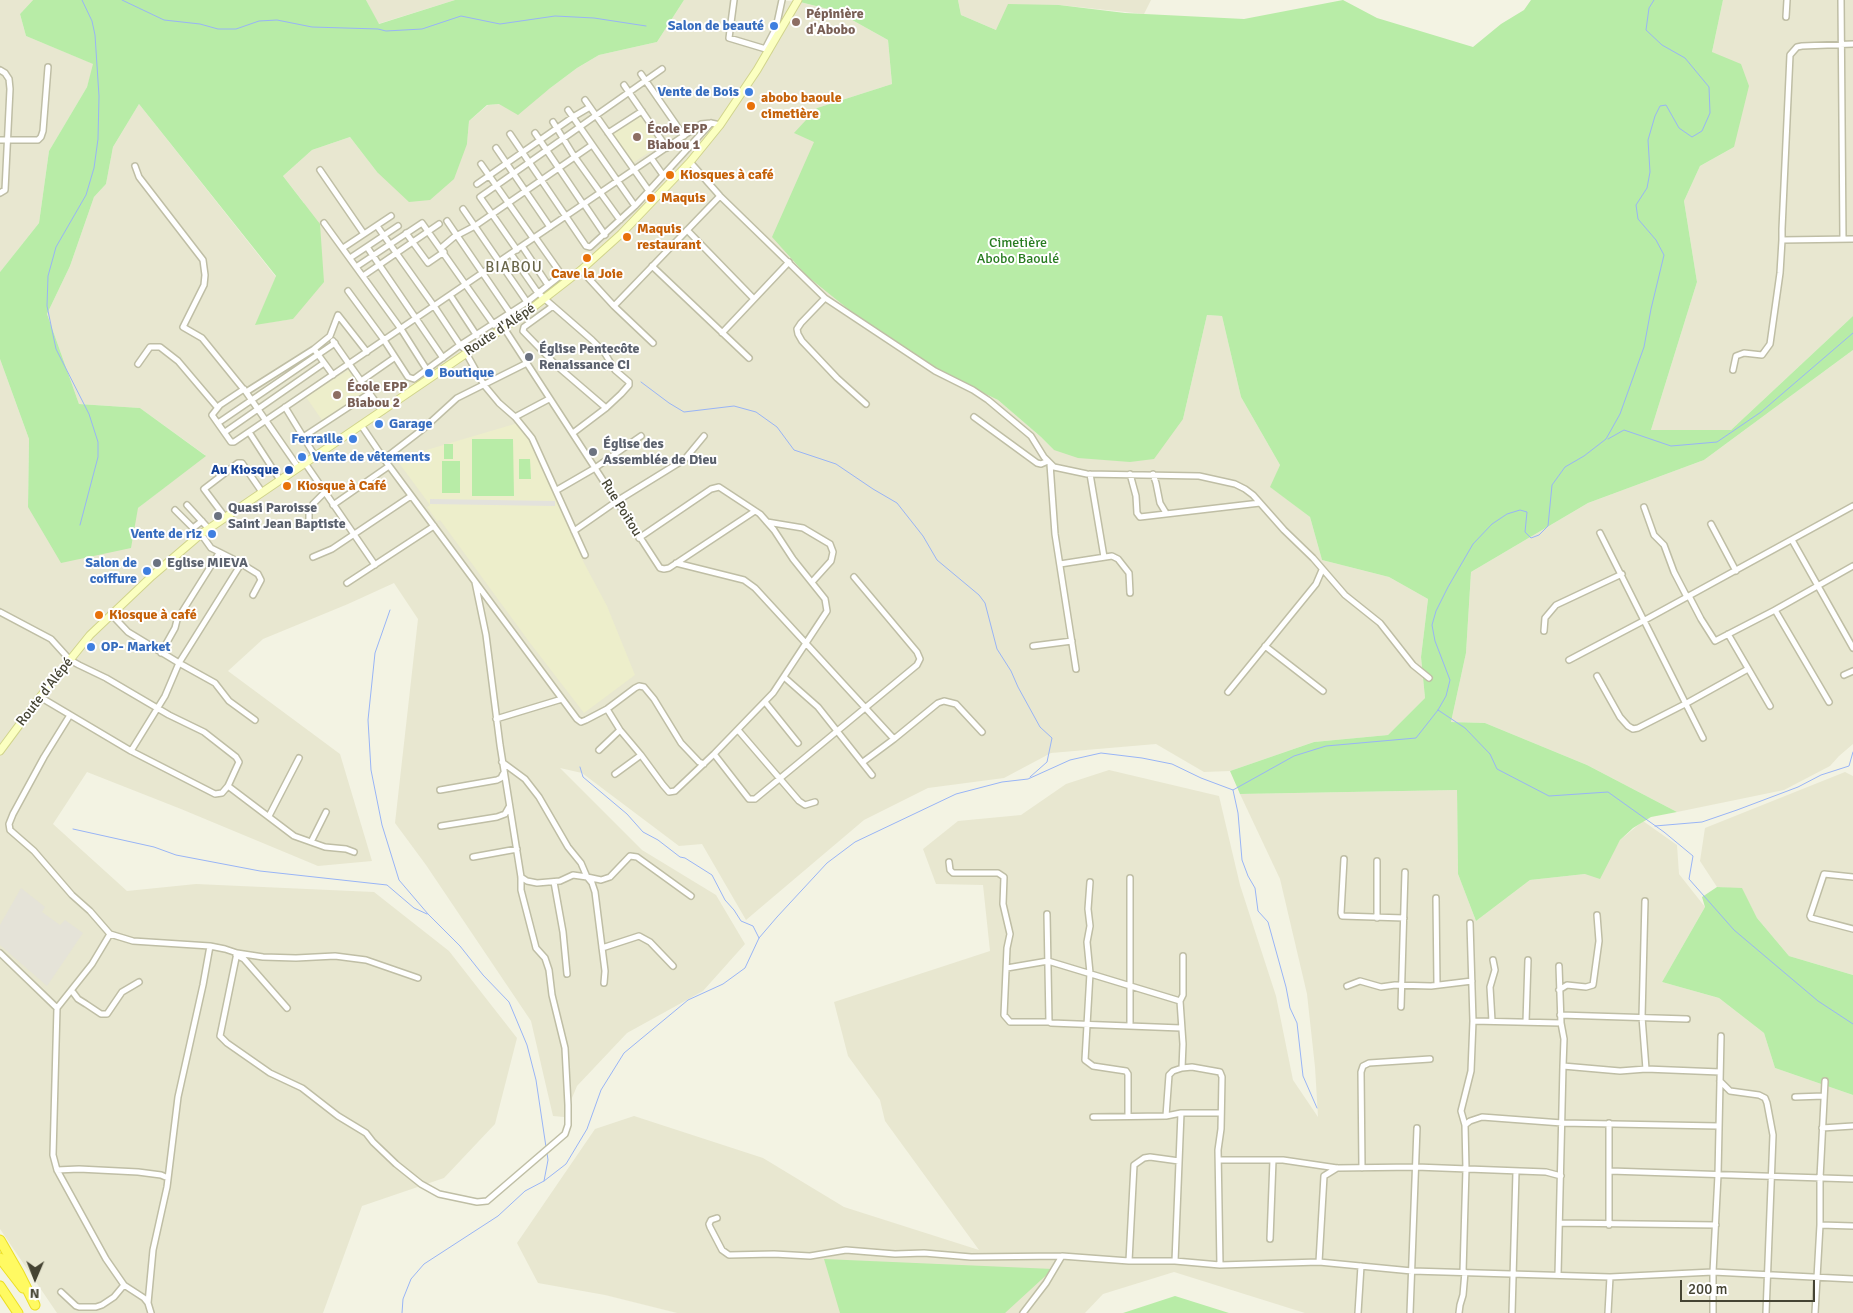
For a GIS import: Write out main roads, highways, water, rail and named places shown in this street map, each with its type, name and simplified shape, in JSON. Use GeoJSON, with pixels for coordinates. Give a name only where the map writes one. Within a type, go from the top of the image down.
{"type":"FeatureCollection","features":[{"type":"Feature","properties":{"kind":"highway"},"geometry":{"type":"LineString","coordinates":[[0,1240],[38,1309]]}},
{"type":"Feature","properties":{"kind":"highway"},"geometry":{"type":"LineString","coordinates":[[0,1258],[38,1309]]}},
{"type":"Feature","properties":{"kind":"highway"},"geometry":{"type":"LineString","coordinates":[[0,1286],[18,1313]]}},
{"type":"Feature","properties":{"kind":"main road","name":"Route d'Alépé"},"geometry":{"type":"LineString","coordinates":[[0,751],[40,697],[111,614],[201,534],[545,299],[621,234],[690,162],[720,124],[798,0]]}},
{"type":"Feature","properties":{"kind":"waterway"},"geometry":{"type":"LineString","coordinates":[[80,525],[98,457],[98,442],[89,414],[56,349],[47,306],[48,276],[56,247],[86,195],[94,168],[98,139],[99,96],[95,35],[92,21],[82,0]]}},
{"type":"Feature","properties":{"kind":"waterway"},"geometry":{"type":"LineString","coordinates":[[122,0],[164,20],[200,24],[218,29],[236,29],[259,21],[277,20],[312,27],[378,29],[386,31],[422,29],[461,16],[500,24],[555,16],[594,18],[646,26]]}},
{"type":"Feature","properties":{"kind":"waterway"},"geometry":{"type":"LineString","coordinates":[[402,1313],[403,1299],[411,1279],[424,1264],[498,1216],[525,1191],[544,1181],[566,1164],[587,1129],[601,1090],[624,1053],[688,1000],[723,984],[745,968],[759,938],[777,917],[827,863],[855,842],[956,794],[1002,782],[1028,779],[1070,760],[1101,753],[1172,764],[1201,778],[1233,790],[1294,756],[1326,746],[1416,738],[1438,710],[1446,696],[1450,680],[1435,641],[1432,625],[1436,611],[1448,587],[1473,544],[1492,524],[1507,514],[1520,510],[1527,512],[1525,532],[1531,538],[1539,535],[1548,526],[1552,485],[1565,467],[1584,456],[1606,439],[1620,414],[1644,347],[1664,255],[1656,240],[1638,219],[1636,205],[1647,188],[1650,172],[1648,140],[1660,106],[1666,105],[1679,128],[1692,137],[1702,131],[1710,113],[1709,87],[1685,58],[1662,45],[1646,30],[1649,8],[1654,0]]}},
{"type":"Feature","properties":{"kind":"waterway"},"geometry":{"type":"LineString","coordinates":[[1608,439],[1624,430],[1671,446],[1717,442],[1761,412],[1853,333]]}},
{"type":"Feature","properties":{"kind":"waterway"},"geometry":{"type":"LineString","coordinates":[[641,382],[684,412],[734,406],[756,412],[777,427],[794,450],[836,464],[897,503],[923,536],[937,560],[979,595],[985,603],[997,649],[1011,671],[1040,727],[1052,738],[1047,762],[1030,777]]}},
{"type":"Feature","properties":{"kind":"waterway"},"geometry":{"type":"LineString","coordinates":[[390,610],[375,653],[368,720],[371,770],[382,825],[399,880],[509,1002],[527,1045],[536,1080],[546,1147]]}},
{"type":"Feature","properties":{"kind":"waterway"},"geometry":{"type":"LineString","coordinates":[[1438,710],[1465,728],[1490,754],[1497,769],[1549,796],[1608,792],[1664,832],[1693,856],[1689,879],[1734,930],[1818,1001],[1853,1024]]}},
{"type":"Feature","properties":{"kind":"waterway"},"geometry":{"type":"LineString","coordinates":[[1655,826],[1702,822],[1737,810],[1798,787],[1821,775],[1849,766],[1853,752]]}},
{"type":"Feature","properties":{"kind":"waterway"},"geometry":{"type":"LineString","coordinates":[[580,767],[583,777],[627,814],[643,832],[658,840],[680,857],[685,858],[712,875],[725,900],[741,921],[753,926],[759,938]]}},
{"type":"Feature","properties":{"kind":"waterway"},"geometry":{"type":"LineString","coordinates":[[1233,790],[1238,813],[1242,860],[1255,888],[1258,911],[1268,922],[1290,1008],[1297,1023],[1303,1076],[1317,1108]]}},
{"type":"Feature","properties":{"kind":"waterway"},"geometry":{"type":"LineString","coordinates":[[73,829],[154,847],[176,855],[260,871],[387,885],[414,908],[427,914]]}},
{"type":"Feature","properties":{"kind":"waterway"},"geometry":{"type":"LineString","coordinates":[[544,1181],[548,1160],[547,1153]]}},
{"type":"Feature","properties":{"kind":"place","name":"Pépinière d'Abobo"},"geometry":{"type":"Point","coordinates":[796,22]}},
{"type":"Feature","properties":{"kind":"place","name":"Salon de beauté"},"geometry":{"type":"Point","coordinates":[774,26]}},
{"type":"Feature","properties":{"kind":"place","name":"Vente de Bois"},"geometry":{"type":"Point","coordinates":[749,92]}},
{"type":"Feature","properties":{"kind":"place","name":"abobo baoule cimetière"},"geometry":{"type":"Point","coordinates":[751,106]}},
{"type":"Feature","properties":{"kind":"place","name":"École EPP Biabou 1"},"geometry":{"type":"Point","coordinates":[637,137]}},
{"type":"Feature","properties":{"kind":"place","name":"Kiosques à café"},"geometry":{"type":"Point","coordinates":[670,175]}},
{"type":"Feature","properties":{"kind":"place","name":"Maquis"},"geometry":{"type":"Point","coordinates":[651,198]}},
{"type":"Feature","properties":{"kind":"place","name":"Maquis restaurant"},"geometry":{"type":"Point","coordinates":[627,237]}},
{"type":"Feature","properties":{"kind":"place","name":"Cave la Joie"},"geometry":{"type":"Point","coordinates":[587,258]}},
{"type":"Feature","properties":{"kind":"place","name":"Église Pentecôte Renaissance CI"},"geometry":{"type":"Point","coordinates":[529,357]}},
{"type":"Feature","properties":{"kind":"place","name":"Boutique"},"geometry":{"type":"Point","coordinates":[429,373]}},
{"type":"Feature","properties":{"kind":"place","name":"École EPP Biabou 2"},"geometry":{"type":"Point","coordinates":[337,395]}},
{"type":"Feature","properties":{"kind":"place","name":"Garage"},"geometry":{"type":"Point","coordinates":[379,424]}},
{"type":"Feature","properties":{"kind":"place","name":"Ferraille"},"geometry":{"type":"Point","coordinates":[353,439]}},
{"type":"Feature","properties":{"kind":"place","name":"Église des Assemblée de Dieu"},"geometry":{"type":"Point","coordinates":[593,452]}},
{"type":"Feature","properties":{"kind":"place","name":"Vente de vêtements"},"geometry":{"type":"Point","coordinates":[302,457]}},
{"type":"Feature","properties":{"kind":"place","name":"Au Kiosque"},"geometry":{"type":"Point","coordinates":[289,470]}},
{"type":"Feature","properties":{"kind":"place","name":"Kiosque à Café"},"geometry":{"type":"Point","coordinates":[287,486]}},
{"type":"Feature","properties":{"kind":"place","name":"Quasi Paroisse Saint Jean Baptiste"},"geometry":{"type":"Point","coordinates":[218,516]}},
{"type":"Feature","properties":{"kind":"place","name":"Vente de riz"},"geometry":{"type":"Point","coordinates":[212,534]}},
{"type":"Feature","properties":{"kind":"place","name":"Eglise MIEVA"},"geometry":{"type":"Point","coordinates":[157,563]}},
{"type":"Feature","properties":{"kind":"place","name":"Salon de coiffure"},"geometry":{"type":"Point","coordinates":[147,571]}},
{"type":"Feature","properties":{"kind":"place","name":"Kiosque à café"},"geometry":{"type":"Point","coordinates":[99,615]}},
{"type":"Feature","properties":{"kind":"place","name":"OP- Market"},"geometry":{"type":"Point","coordinates":[91,647]}},
{"type":"Feature","properties":{"kind":"district","name":"BIABOU"},"geometry":{"type":"Point","coordinates":[514,268]}},
{"type":"Feature","properties":{"kind":"park label","name":"Cimetière Abobo Baoulé"},"geometry":{"type":"Point","coordinates":[1018,252]}}]}
